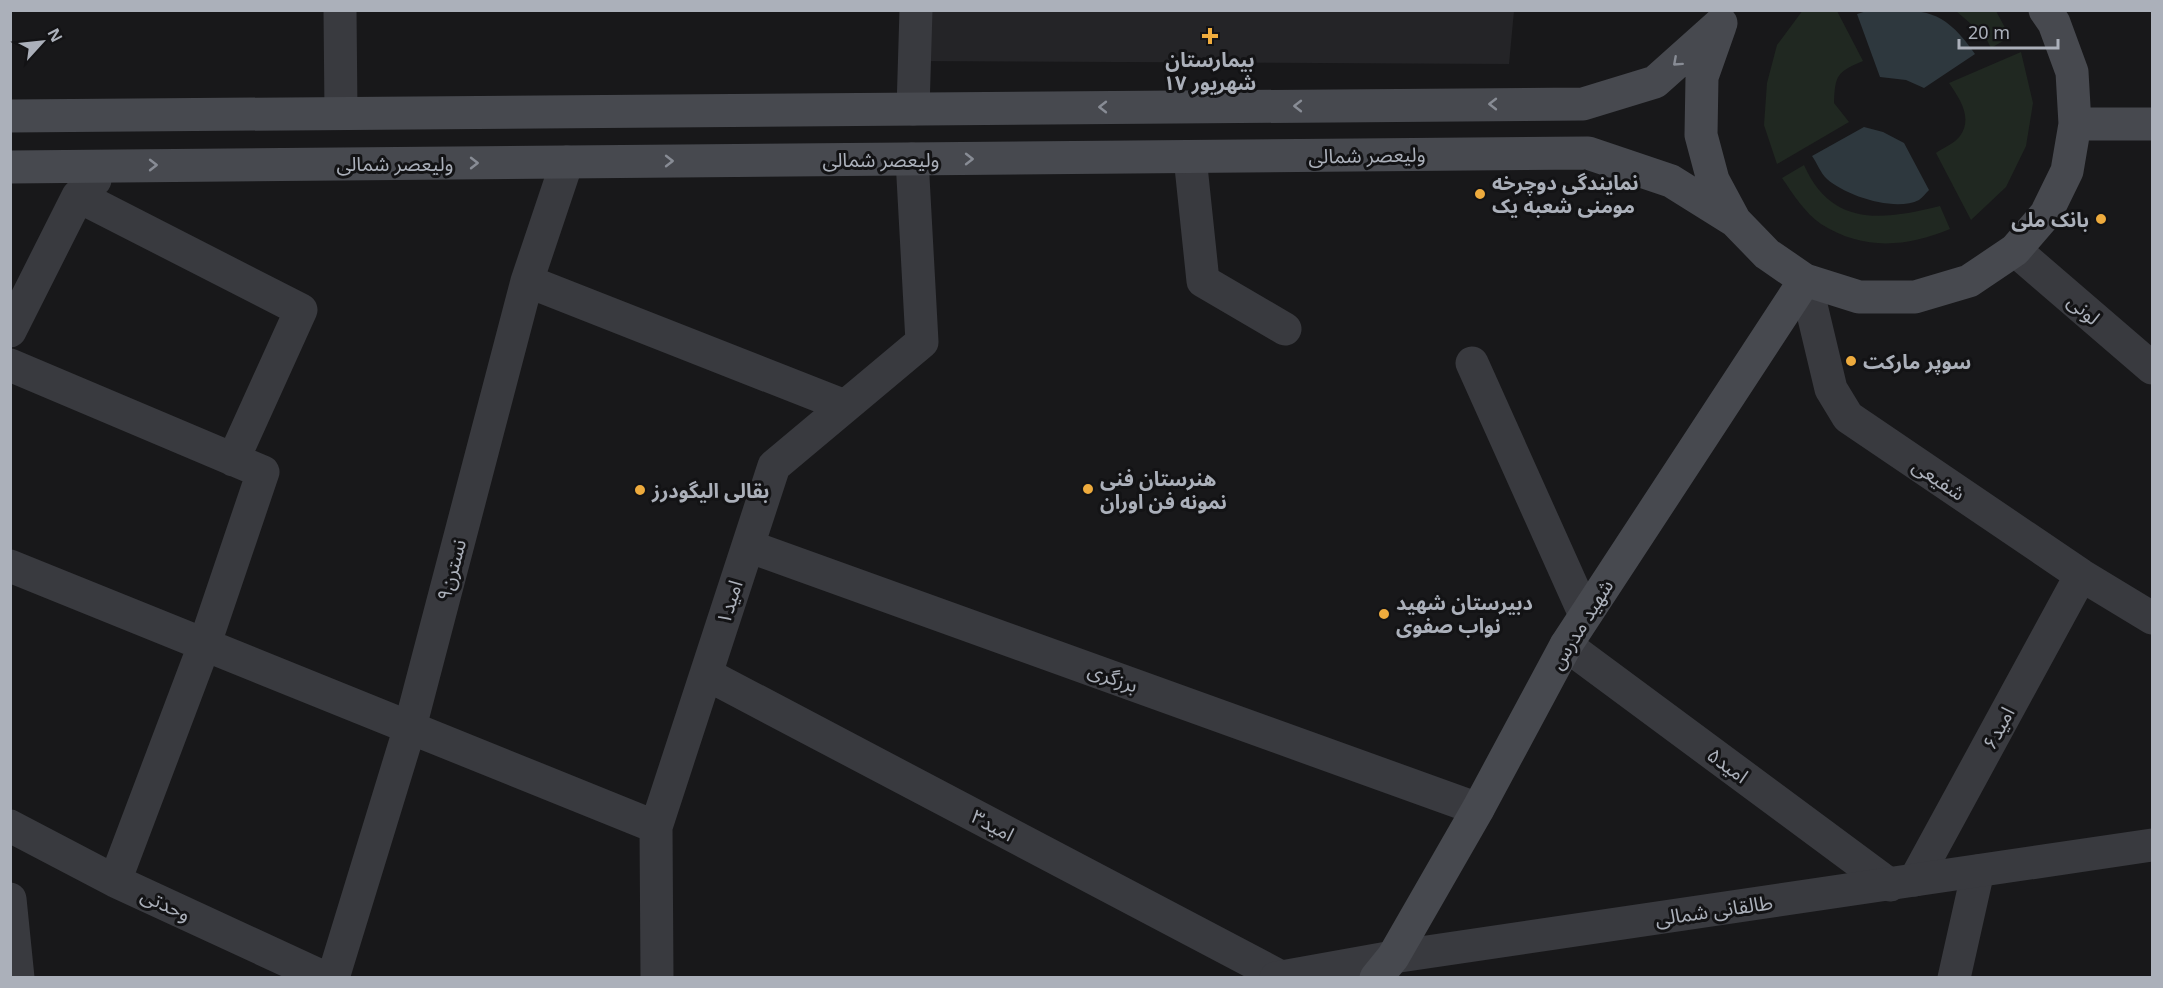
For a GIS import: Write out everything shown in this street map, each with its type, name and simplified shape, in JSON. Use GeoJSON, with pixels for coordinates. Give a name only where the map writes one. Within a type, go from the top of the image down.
{"type":"FeatureCollection","features":[{"type":"Feature","properties":{"kind":"main road"},"geometry":{"type":"LineString","coordinates":[[1726,17],[1702,77],[1701,135],[1713,180],[1735,220],[1767,254],[1805,280],[1859,297],[1915,297],[1969,281],[2015,250],[2046,214],[2067,171],[2075,124],[2072,72],[2054,23],[2045,10]]}},
{"type":"Feature","properties":{"kind":"main road"},"geometry":{"type":"LineString","coordinates":[[10,116],[1583,104],[1655,82],[1726,17]]}},
{"type":"Feature","properties":{"kind":"main road"},"geometry":{"type":"LineString","coordinates":[[2075,124],[2152,124]]}},
{"type":"Feature","properties":{"kind":"main road","name":"ولیعصر شمالی"},"geometry":{"type":"LineString","coordinates":[[10,167],[1588,153],[1671,181],[1735,220]]}},
{"type":"Feature","properties":{"kind":"main road","name":"شهید مدرس"},"geometry":{"type":"LineString","coordinates":[[1384,967],[1478,809],[1566,645],[1805,280]]}},
{"type":"Feature","properties":{"kind":"street"},"geometry":{"type":"LineString","coordinates":[[340,10],[341,114]]}},
{"type":"Feature","properties":{"kind":"street"},"geometry":{"type":"LineString","coordinates":[[913,109],[916,10]]}},
{"type":"Feature","properties":{"kind":"street"},"geometry":{"type":"LineString","coordinates":[[1190,157],[1203,281],[1285,329]]}},
{"type":"Feature","properties":{"kind":"street","name":"امید۱"},"geometry":{"type":"LineString","coordinates":[[657,978],[656,827],[774,466],[922,342],[912,159]]}},
{"type":"Feature","properties":{"kind":"street","name":"نسترن۹"},"geometry":{"type":"LineString","coordinates":[[333,978],[410,727],[527,281],[567,162]]}},
{"type":"Feature","properties":{"kind":"street"},"geometry":{"type":"LineString","coordinates":[[10,331],[78,196],[109,166]]}},
{"type":"Feature","properties":{"kind":"street"},"geometry":{"type":"LineString","coordinates":[[78,196],[301,310],[233,460]]}},
{"type":"Feature","properties":{"kind":"street","name":"لونی"},"geometry":{"type":"LineString","coordinates":[[2015,250],[2152,368]]}},
{"type":"Feature","properties":{"kind":"street","name":"شفیعی"},"geometry":{"type":"LineString","coordinates":[[1805,280],[1831,389],[1848,417],[2081,575],[2152,618]]}},
{"type":"Feature","properties":{"kind":"street"},"geometry":{"type":"LineString","coordinates":[[527,281],[845,406]]}},
{"type":"Feature","properties":{"kind":"street"},"geometry":{"type":"LineString","coordinates":[[1472,363],[1585,615]]}},
{"type":"Feature","properties":{"kind":"street"},"geometry":{"type":"LineString","coordinates":[[10,366],[263,472],[205,643],[115,881]]}},
{"type":"Feature","properties":{"kind":"street","name":"برزگری"},"geometry":{"type":"LineString","coordinates":[[748,546],[1478,809]]}},
{"type":"Feature","properties":{"kind":"street"},"geometry":{"type":"LineString","coordinates":[[10,566],[656,827]]}},
{"type":"Feature","properties":{"kind":"street","name":"امید۶"},"geometry":{"type":"LineString","coordinates":[[1903,883],[2081,575]]}},
{"type":"Feature","properties":{"kind":"street","name":"امید۵"},"geometry":{"type":"LineString","coordinates":[[1566,645],[1903,883]]}},
{"type":"Feature","properties":{"kind":"street","name":"امید۳"},"geometry":{"type":"LineString","coordinates":[[706,674],[1281,977]]}},
{"type":"Feature","properties":{"kind":"street","name":"وحدتی"},"geometry":{"type":"LineString","coordinates":[[10,826],[115,881],[325,978]]}},
{"type":"Feature","properties":{"kind":"street","name":"طالقانی شمالی"},"geometry":{"type":"LineString","coordinates":[[1276,978],[1384,967],[2152,845]]}},
{"type":"Feature","properties":{"kind":"street"},"geometry":{"type":"LineString","coordinates":[[1954,978],[1978,871]]}},
{"type":"Feature","properties":{"kind":"street"},"geometry":{"type":"LineString","coordinates":[[10,899],[18,978]]}},
{"type":"Feature","properties":{"kind":"shaded area"},"geometry":{"type":"Polygon","coordinates":[[[1803,10],[1837,11],[1863,61],[1843,72],[1835,86],[1834,103],[1849,122],[1777,164],[1764,125],[1767,83],[1777,45],[1803,10]]]}},
{"type":"Feature","properties":{"kind":"shaded area"},"geometry":{"type":"Polygon","coordinates":[[[1870,10],[1904,10],[1930,14],[1952,27],[1975,54],[1924,88],[1906,80],[1880,77],[1857,14],[1870,10]]]}},
{"type":"Feature","properties":{"kind":"shaded area","name":"بیمارستان ۱۷ شهریور"},"geometry":{"type":"Polygon","coordinates":[[[910,11],[1514,11],[1509,64],[905,61],[910,11]]]}},
{"type":"Feature","properties":{"kind":"shaded area"},"geometry":{"type":"Polygon","coordinates":[[[1956,11],[1996,11],[2010,37],[1991,48],[1985,36],[1956,11]]]}},
{"type":"Feature","properties":{"kind":"shaded area"},"geometry":{"type":"Polygon","coordinates":[[[2021,52],[2033,103],[2026,146],[2006,187],[1971,220],[1936,153],[1958,139],[1964,129],[1964,109],[1949,83],[2021,52]]]}},
{"type":"Feature","properties":{"kind":"shaded area"},"geometry":{"type":"Polygon","coordinates":[[[1864,127],[1883,132],[1904,143],[1929,190],[1920,199],[1897,204],[1871,200],[1846,191],[1825,177],[1812,156],[1864,127]]]}},
{"type":"Feature","properties":{"kind":"shaded area"},"geometry":{"type":"Polygon","coordinates":[[[1804,165],[1816,185],[1829,200],[1844,209],[1879,216],[1940,206],[1950,229],[1917,240],[1885,243],[1853,239],[1837,233],[1821,224],[1810,214],[1782,178],[1804,165]]]}},
{"type":"Feature","properties":{"kind":"place","name":"بیمارستان ۱۷ شهریور"},"geometry":{"type":"Point","coordinates":[1210,36]}},
{"type":"Feature","properties":{"kind":"place","name":"نمایندگی دوچرخه مومنی شعبه یک"},"geometry":{"type":"Point","coordinates":[1480,194]}},
{"type":"Feature","properties":{"kind":"place","name":"بانک ملی"},"geometry":{"type":"Point","coordinates":[2101,219]}},
{"type":"Feature","properties":{"kind":"place","name":"سوپر مارکت"},"geometry":{"type":"Point","coordinates":[1851,361]}},
{"type":"Feature","properties":{"kind":"place","name":"هنرستان فنی نمونه فن اوران"},"geometry":{"type":"Point","coordinates":[1088,489]}},
{"type":"Feature","properties":{"kind":"place","name":"بقالی الیگودرز"},"geometry":{"type":"Point","coordinates":[640,490]}},
{"type":"Feature","properties":{"kind":"place","name":"دبیرستان شهید نواب صفوی"},"geometry":{"type":"Point","coordinates":[1384,614]}}]}
